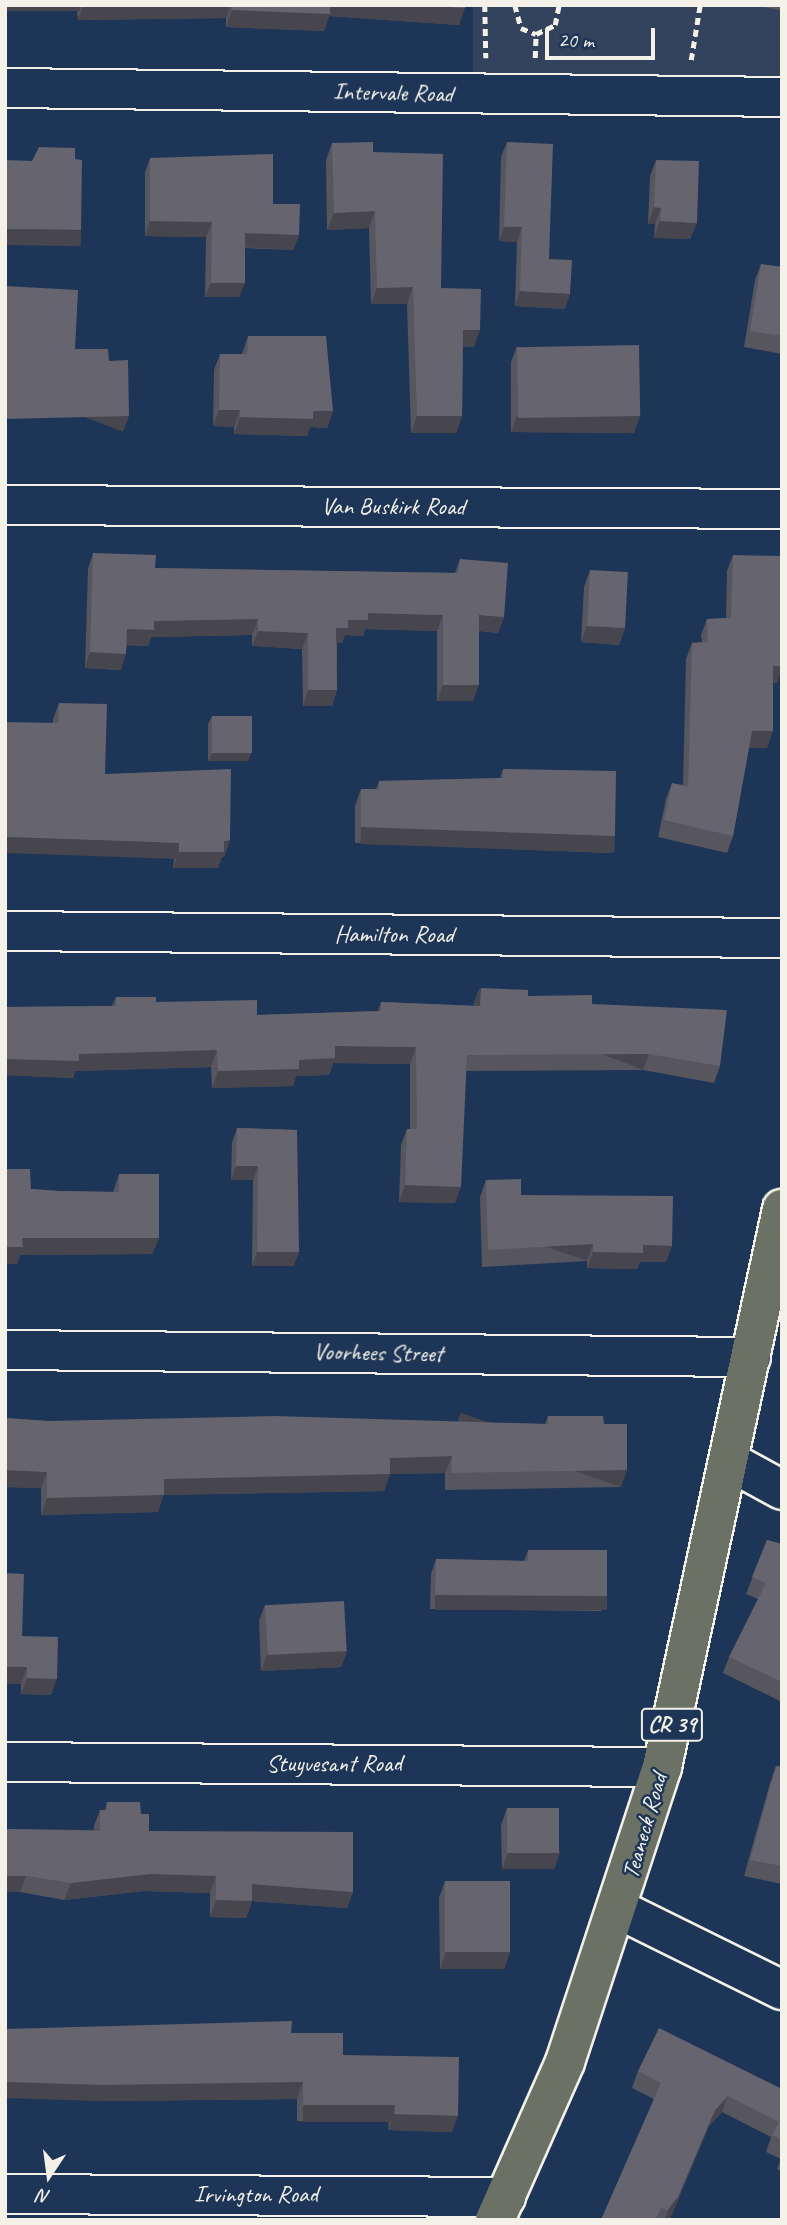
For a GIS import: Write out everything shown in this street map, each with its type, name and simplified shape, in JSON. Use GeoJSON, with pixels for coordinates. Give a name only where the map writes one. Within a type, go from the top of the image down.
{"type":"FeatureCollection","features":[{"type":"Feature","properties":{"kind":"main road","name":"Teaneck Road"},"geometry":{"type":"LineString","coordinates":[[500,2208],[565,2062],[620,1910],[662,1766],[782,1209]]}},
{"type":"Feature","properties":{"kind":"street","name":"Intervale Road"},"geometry":{"type":"LineString","coordinates":[[5,88],[782,97]]}},
{"type":"Feature","properties":{"kind":"street","name":"Van Buskirk Road"},"geometry":{"type":"LineString","coordinates":[[5,505],[782,509]]}},
{"type":"Feature","properties":{"kind":"street","name":"Hamilton Road"},"geometry":{"type":"LineString","coordinates":[[5,931],[782,938]]}},
{"type":"Feature","properties":{"kind":"street","name":"Voorhees Street"},"geometry":{"type":"LineString","coordinates":[[5,1350],[751,1357]]}},
{"type":"Feature","properties":{"kind":"street"},"geometry":{"type":"LineString","coordinates":[[729,1461],[782,1490]]}},
{"type":"Feature","properties":{"kind":"street","name":"Stuyvesant Road"},"geometry":{"type":"LineString","coordinates":[[5,1762],[662,1766]]}},
{"type":"Feature","properties":{"kind":"street"},"geometry":{"type":"LineString","coordinates":[[620,1910],[782,1990]]}},
{"type":"Feature","properties":{"kind":"street","name":"Irvington Road"},"geometry":{"type":"LineString","coordinates":[[5,2194],[500,2208]]}},
{"type":"Feature","properties":{"kind":"path"},"geometry":{"type":"LineString","coordinates":[[485,5],[487,94]]}},
{"type":"Feature","properties":{"kind":"path"},"geometry":{"type":"LineString","coordinates":[[514,5],[521,29],[536,34],[555,25],[559,5]]}},
{"type":"Feature","properties":{"kind":"path"},"geometry":{"type":"LineString","coordinates":[[685,96],[700,5]]}},
{"type":"Feature","properties":{"kind":"shaded area"},"geometry":{"type":"Polygon","coordinates":[[[473,5],[782,5],[782,93],[473,93],[473,5]]]}},
{"type":"Feature","properties":{"kind":"building"},"geometry":{"type":"Polygon","coordinates":[[[232,5],[330,5],[330,14],[232,10],[232,5]]]}},
{"type":"Feature","properties":{"kind":"building"},"geometry":{"type":"Polygon","coordinates":[[[421,5],[465,5],[465,8],[421,5]]]}},
{"type":"Feature","properties":{"kind":"building"},"geometry":{"type":"Polygon","coordinates":[[[373,142],[373,152],[443,154],[441,288],[481,289],[480,330],[463,330],[462,416],[417,416],[413,287],[377,288],[375,211],[334,213],[332,143],[373,142]]]}},
{"type":"Feature","properties":{"kind":"building"},"geometry":{"type":"Polygon","coordinates":[[[507,142],[553,144],[549,259],[572,260],[570,294],[520,291],[522,227],[504,227],[507,142]]]}},
{"type":"Feature","properties":{"kind":"building"},"geometry":{"type":"Polygon","coordinates":[[[39,147],[75,148],[75,159],[82,160],[81,230],[5,229],[5,160],[32,161],[39,147]]]}},
{"type":"Feature","properties":{"kind":"building"},"geometry":{"type":"Polygon","coordinates":[[[273,154],[273,204],[300,204],[299,235],[245,233],[245,283],[211,283],[212,222],[150,221],[150,158],[273,154]]]}},
{"type":"Feature","properties":{"kind":"building"},"geometry":{"type":"Polygon","coordinates":[[[656,160],[699,161],[697,223],[660,221],[661,208],[654,207],[656,160]]]}},
{"type":"Feature","properties":{"kind":"building"},"geometry":{"type":"Polygon","coordinates":[[[761,264],[782,267],[782,336],[750,331],[761,264]]]}},
{"type":"Feature","properties":{"kind":"building"},"geometry":{"type":"Polygon","coordinates":[[[5,286],[78,290],[75,349],[108,349],[109,361],[128,360],[129,416],[5,419],[5,286]]]}},
{"type":"Feature","properties":{"kind":"building"},"geometry":{"type":"Polygon","coordinates":[[[248,336],[326,336],[333,411],[313,411],[313,419],[240,417],[240,410],[219,410],[220,354],[247,354],[248,336]]]}},
{"type":"Feature","properties":{"kind":"building"},"geometry":{"type":"Polygon","coordinates":[[[639,345],[640,416],[518,418],[517,347],[639,345]]]}},
{"type":"Feature","properties":{"kind":"building"},"geometry":{"type":"Polygon","coordinates":[[[93,553],[156,555],[155,568],[458,573],[460,559],[508,563],[504,617],[479,615],[479,685],[443,685],[443,615],[368,613],[368,620],[348,620],[348,628],[336,628],[337,690],[308,690],[308,633],[258,631],[258,619],[154,621],[154,630],[127,629],[126,654],[90,652],[93,553]]]}},
{"type":"Feature","properties":{"kind":"building"},"geometry":{"type":"Polygon","coordinates":[[[733,555],[782,556],[782,666],[773,666],[773,731],[752,731],[733,836],[664,820],[672,783],[688,787],[692,643],[708,642],[707,619],[731,618],[733,555]]]}},
{"type":"Feature","properties":{"kind":"building"},"geometry":{"type":"Polygon","coordinates":[[[590,570],[628,572],[625,628],[587,626],[590,570]]]}},
{"type":"Feature","properties":{"kind":"building"},"geometry":{"type":"Polygon","coordinates":[[[59,703],[107,704],[105,774],[231,769],[230,840],[224,841],[224,852],[179,852],[179,843],[5,837],[5,722],[58,723],[59,703]]]}},
{"type":"Feature","properties":{"kind":"building"},"geometry":{"type":"Polygon","coordinates":[[[212,716],[252,716],[252,753],[212,753],[212,716]]]}},
{"type":"Feature","properties":{"kind":"building"},"geometry":{"type":"Polygon","coordinates":[[[503,769],[616,771],[615,836],[361,827],[361,789],[379,789],[379,781],[503,778],[503,769]]]}},
{"type":"Feature","properties":{"kind":"building"},"geometry":{"type":"Polygon","coordinates":[[[481,988],[528,990],[528,996],[592,995],[592,1004],[727,1010],[720,1066],[649,1054],[467,1055],[461,1187],[405,1185],[407,1129],[417,1129],[416,1047],[335,1046],[335,1058],[299,1060],[299,1069],[218,1071],[217,1050],[79,1054],[79,1061],[5,1059],[5,1007],[116,1006],[116,997],[156,997],[156,1002],[257,1000],[257,1015],[381,1011],[381,1002],[480,1006],[481,988]]]}},
{"type":"Feature","properties":{"kind":"building"},"geometry":{"type":"Polygon","coordinates":[[[237,1128],[297,1130],[299,1252],[257,1252],[258,1166],[236,1166],[237,1128]]]}},
{"type":"Feature","properties":{"kind":"building"},"geometry":{"type":"Polygon","coordinates":[[[5,1169],[30,1169],[31,1189],[59,1191],[119,1192],[119,1174],[159,1174],[159,1238],[22,1238],[23,1247],[5,1247],[5,1169]]]}},
{"type":"Feature","properties":{"kind":"building"},"geometry":{"type":"Polygon","coordinates":[[[521,1179],[521,1195],[673,1196],[672,1246],[643,1245],[643,1253],[593,1252],[593,1244],[488,1250],[486,1180],[521,1179]]]}},
{"type":"Feature","properties":{"kind":"building"},"geometry":{"type":"Polygon","coordinates":[[[274,1416],[548,1424],[548,1416],[603,1416],[604,1424],[627,1424],[627,1470],[451,1473],[452,1456],[390,1458],[390,1474],[164,1479],[164,1495],[47,1498],[47,1472],[5,1470],[5,1418],[48,1421],[274,1416]]]}},
{"type":"Feature","properties":{"kind":"building"},"geometry":{"type":"Polygon","coordinates":[[[767,1540],[782,1544],[782,1682],[729,1657],[766,1583],[752,1577],[767,1540]]]}},
{"type":"Feature","properties":{"kind":"building"},"geometry":{"type":"Polygon","coordinates":[[[528,1550],[607,1550],[607,1596],[435,1595],[436,1559],[528,1561],[528,1550]]]}},
{"type":"Feature","properties":{"kind":"building"},"geometry":{"type":"Polygon","coordinates":[[[5,1573],[24,1574],[22,1636],[58,1637],[57,1679],[27,1678],[27,1667],[5,1667],[5,1573]]]}},
{"type":"Feature","properties":{"kind":"building"},"geometry":{"type":"Polygon","coordinates":[[[344,1601],[347,1651],[268,1655],[265,1605],[344,1601]]]}},
{"type":"Feature","properties":{"kind":"building"},"geometry":{"type":"Polygon","coordinates":[[[776,1766],[782,1767],[782,1866],[750,1860],[776,1766]]]}},
{"type":"Feature","properties":{"kind":"building"},"geometry":{"type":"Polygon","coordinates":[[[107,1802],[140,1802],[141,1814],[149,1814],[149,1831],[353,1832],[353,1892],[252,1884],[252,1901],[216,1900],[216,1876],[150,1874],[71,1883],[26,1876],[5,1876],[5,1829],[100,1831],[100,1810],[107,1810],[107,1802]]]}},
{"type":"Feature","properties":{"kind":"building"},"geometry":{"type":"Polygon","coordinates":[[[507,1808],[559,1808],[559,1853],[507,1853],[507,1808]]]}},
{"type":"Feature","properties":{"kind":"building"},"geometry":{"type":"Polygon","coordinates":[[[445,1881],[510,1881],[510,1952],[445,1952],[445,1881]]]}},
{"type":"Feature","properties":{"kind":"building"},"geometry":{"type":"Polygon","coordinates":[[[292,2021],[291,2033],[343,2033],[343,2055],[459,2057],[458,2116],[394,2114],[395,2105],[303,2105],[303,2082],[103,2085],[5,2082],[5,2029],[292,2021]]]}},
{"type":"Feature","properties":{"kind":"building"},"geometry":{"type":"Polygon","coordinates":[[[659,2028],[782,2089],[782,2140],[772,2135],[779,2122],[728,2096],[715,2110],[678,2197],[667,2210],[661,2208],[655,2220],[601,2220],[661,2083],[638,2071],[659,2028]]]}}]}
